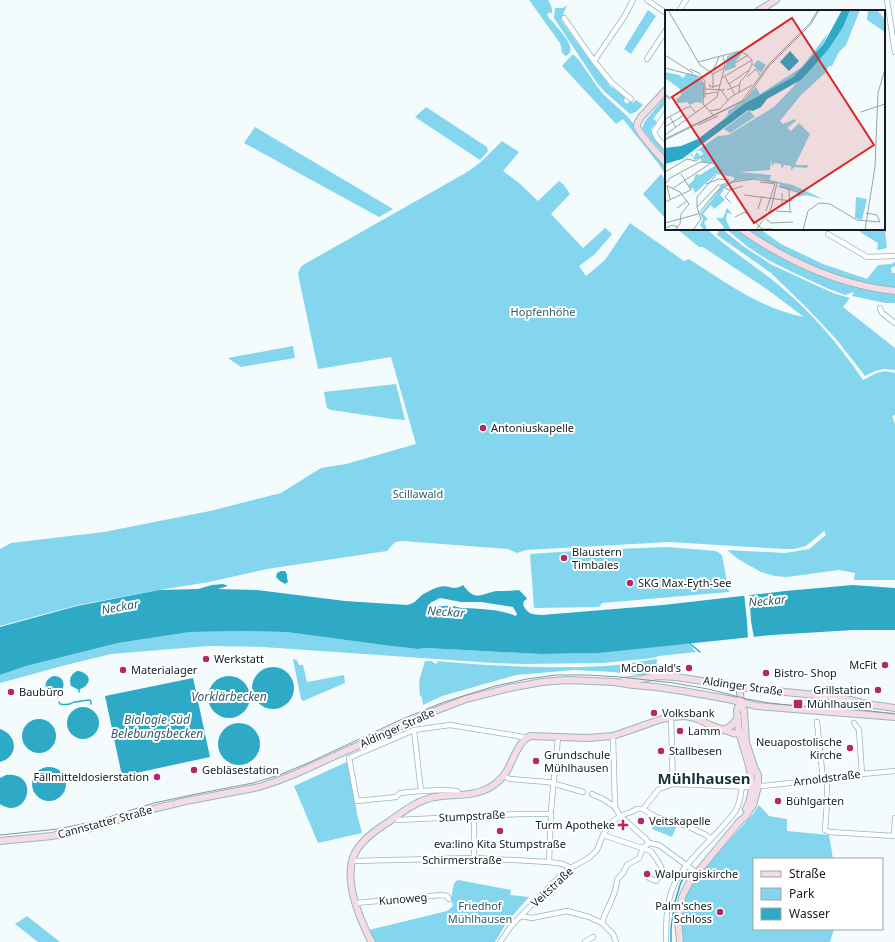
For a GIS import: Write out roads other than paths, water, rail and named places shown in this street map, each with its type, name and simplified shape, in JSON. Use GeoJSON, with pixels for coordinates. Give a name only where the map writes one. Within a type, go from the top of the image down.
{"type":"FeatureCollection","features":[{"type":"Feature","properties":{"kind":"main road"},"geometry":{"type":"LineString","coordinates":[[760,10],[776,0]]}},
{"type":"Feature","properties":{"kind":"main road"},"geometry":{"type":"LineString","coordinates":[[665,91],[641,117],[637,126],[638,130],[665,162]]}},
{"type":"Feature","properties":{"kind":"main road"},"geometry":{"type":"LineString","coordinates":[[742,230],[784,256],[810,268],[830,276],[862,285],[895,291]]}},
{"type":"Feature","properties":{"kind":"main road","name":"Aldinger Straße"},"geometry":{"type":"LineString","coordinates":[[186,801],[244,790],[277,781],[432,712],[475,696],[542,682],[574,680],[614,682],[635,681],[657,676],[666,676],[777,691],[830,696],[895,708]]}},
{"type":"Feature","properties":{"kind":"main road","name":"Aldinger Straße"},"geometry":{"type":"LineString","coordinates":[[614,682],[633,686],[656,687],[683,691],[755,706],[895,717]]}},
{"type":"Feature","properties":{"kind":"main road"},"geometry":{"type":"LineString","coordinates":[[680,942],[678,921],[682,897],[686,889],[697,873],[745,817],[756,798],[755,786],[758,776],[742,735],[738,717],[740,702],[739,686]]}},
{"type":"Feature","properties":{"kind":"main road","name":"Aldinger Straße"},"geometry":{"type":"LineString","coordinates":[[525,738],[530,736],[587,738],[613,736],[662,719],[686,716],[698,719],[723,730],[742,735],[744,711],[740,702]]}},
{"type":"Feature","properties":{"kind":"main road","name":"Aldinger Straße"},"geometry":{"type":"LineString","coordinates":[[744,711],[755,706]]}},
{"type":"Feature","properties":{"kind":"main road"},"geometry":{"type":"LineString","coordinates":[[723,730],[733,725],[738,717]]}},
{"type":"Feature","properties":{"kind":"main road"},"geometry":{"type":"LineString","coordinates":[[372,942],[358,912],[352,889],[352,861],[356,852],[368,837],[408,808],[422,801],[435,797],[474,794],[490,788],[503,776],[525,738]]}},
{"type":"Feature","properties":{"kind":"main road","name":"Cannstatter Straße"},"geometry":{"type":"LineString","coordinates":[[0,841],[52,836],[95,827],[157,808],[186,801]]}},
{"type":"Feature","properties":{"kind":"street"},"geometry":{"type":"LineString","coordinates":[[594,61],[624,17],[633,0]]}},
{"type":"Feature","properties":{"kind":"street"},"geometry":{"type":"LineString","coordinates":[[647,0],[665,12]]}},
{"type":"Feature","properties":{"kind":"street"},"geometry":{"type":"LineString","coordinates":[[680,10],[686,0]]}},
{"type":"Feature","properties":{"kind":"street"},"geometry":{"type":"LineString","coordinates":[[887,0],[895,52]]}},
{"type":"Feature","properties":{"kind":"street"},"geometry":{"type":"LineString","coordinates":[[564,18],[594,61],[611,82],[630,99]]}},
{"type":"Feature","properties":{"kind":"street"},"geometry":{"type":"LineString","coordinates":[[647,59],[665,32]]}},
{"type":"Feature","properties":{"kind":"street"},"geometry":{"type":"LineString","coordinates":[[665,115],[654,132],[665,147]]}},
{"type":"Feature","properties":{"kind":"street"},"geometry":{"type":"LineString","coordinates":[[828,234],[835,236],[867,257],[895,256]]}},
{"type":"Feature","properties":{"kind":"street"},"geometry":{"type":"LineString","coordinates":[[880,308],[882,314],[895,323]]}},
{"type":"Feature","properties":{"kind":"street"},"geometry":{"type":"LineString","coordinates":[[671,717],[673,784]]}},
{"type":"Feature","properties":{"kind":"street"},"geometry":{"type":"LineString","coordinates":[[817,722],[827,803],[825,830],[829,832],[894,836],[895,818]]}},
{"type":"Feature","properties":{"kind":"street"},"geometry":{"type":"LineString","coordinates":[[854,723],[859,730],[862,774]]}},
{"type":"Feature","properties":{"kind":"street","name":"Aldinger Straße"},"geometry":{"type":"LineString","coordinates":[[414,730],[420,791],[400,793],[396,797],[357,801],[349,758],[414,730],[450,725],[525,738]]}},
{"type":"Feature","properties":{"kind":"street"},"geometry":{"type":"LineString","coordinates":[[613,736],[615,807]]}},
{"type":"Feature","properties":{"kind":"street"},"geometry":{"type":"LineString","coordinates":[[549,862],[551,812],[558,738]]}},
{"type":"Feature","properties":{"kind":"street","name":"Arnoldstraße"},"geometry":{"type":"LineString","coordinates":[[755,786],[825,780],[862,774],[895,771]]}},
{"type":"Feature","properties":{"kind":"street"},"geometry":{"type":"LineString","coordinates":[[503,776],[510,779],[548,782],[583,792]]}},
{"type":"Feature","properties":{"kind":"street"},"geometry":{"type":"LineString","coordinates":[[712,839],[687,826],[656,817],[643,809],[659,789],[673,784],[755,786]]}},
{"type":"Feature","properties":{"kind":"street"},"geometry":{"type":"LineString","coordinates":[[666,942],[667,911],[674,884],[687,865],[712,839],[736,810],[739,803],[742,786]]}},
{"type":"Feature","properties":{"kind":"street"},"geometry":{"type":"LineString","coordinates":[[420,791],[457,791],[460,795]]}},
{"type":"Feature","properties":{"kind":"street"},"geometry":{"type":"LineString","coordinates":[[592,794],[615,807],[620,816],[649,843],[659,845],[697,873]]}},
{"type":"Feature","properties":{"kind":"street","name":"Veitstraße"},"geometry":{"type":"LineString","coordinates":[[500,942],[511,926],[560,876],[590,857],[597,850],[610,823],[620,816],[637,809],[643,809]]}},
{"type":"Feature","properties":{"kind":"street","name":"Stumpstraße"},"geometry":{"type":"LineString","coordinates":[[394,818],[398,820],[551,812]]}},
{"type":"Feature","properties":{"kind":"street"},"geometry":{"type":"LineString","coordinates":[[474,816],[474,858]]}},
{"type":"Feature","properties":{"kind":"street"},"geometry":{"type":"LineString","coordinates":[[603,835],[650,851],[662,871],[658,880],[656,881],[649,878]]}},
{"type":"Feature","properties":{"kind":"street"},"geometry":{"type":"LineString","coordinates":[[602,923],[615,894],[617,880],[630,862],[639,858],[643,848],[649,843]]}},
{"type":"Feature","properties":{"kind":"street","name":"Schirmerstraße"},"geometry":{"type":"LineString","coordinates":[[352,861],[474,858],[549,862],[563,864],[571,868]]}},
{"type":"Feature","properties":{"kind":"street","name":"Kunoweg"},"geometry":{"type":"LineString","coordinates":[[356,903],[441,896],[447,896],[449,899]]}},
{"type":"Feature","properties":{"kind":"street"},"geometry":{"type":"LineString","coordinates":[[521,916],[532,918],[567,911],[589,917],[602,923],[613,934],[616,942]]}},
{"type":"Feature","properties":{"kind":"street"},"geometry":{"type":"LineString","coordinates":[[585,942],[593,937]]}},
{"type":"Feature","properties":{"kind":"water"},"geometry":{"type":"Polygon","coordinates":[[[285,571],[287,574],[288,582],[285,584],[276,577],[277,573],[285,571]]]}},
{"type":"Feature","properties":{"kind":"water","name":"Neckar"},"geometry":{"type":"Polygon","coordinates":[[[223,584],[228,586],[218,589],[257,590],[345,601],[407,605],[414,602],[428,591],[443,586],[456,588],[463,585],[472,594],[479,596],[497,591],[519,590],[527,599],[524,601],[523,605],[527,611],[533,614],[542,615],[663,605],[853,585],[895,588],[895,630],[853,630],[772,635],[599,653],[541,654],[425,648],[418,649],[286,632],[190,632],[118,643],[26,666],[0,675],[0,627],[77,606],[159,590],[198,589],[223,584]],[[440,598],[430,603],[430,606],[432,608],[454,606],[503,612],[516,616],[517,614],[513,607],[481,602],[461,602],[440,598]]]}},
{"type":"Feature","properties":{"kind":"water"},"geometry":{"type":"Polygon","coordinates":[[[273,667],[288,673],[294,688],[288,703],[273,709],[258,703],[252,688],[258,673],[273,667]]]}},
{"type":"Feature","properties":{"kind":"water"},"geometry":{"type":"Polygon","coordinates":[[[77,671],[84,673],[89,679],[85,687],[79,690],[71,686],[70,681],[71,676],[77,671]]]}},
{"type":"Feature","properties":{"kind":"water"},"geometry":{"type":"Polygon","coordinates":[[[53,676],[61,678],[64,685],[62,691],[57,693],[49,693],[47,690],[46,683],[48,679],[53,676]]]}},
{"type":"Feature","properties":{"kind":"water","name":"Vorklärbecken"},"geometry":{"type":"Polygon","coordinates":[[[229,676],[244,682],[250,697],[244,712],[229,718],[214,712],[208,697],[214,682],[229,676]]]}},
{"type":"Feature","properties":{"kind":"water","name":"Biologie Süd Belebungsbecken"},"geometry":{"type":"Polygon","coordinates":[[[193,678],[210,757],[122,776],[105,696],[193,678]]]}},
{"type":"Feature","properties":{"kind":"water"},"geometry":{"type":"Polygon","coordinates":[[[80,707],[86,707],[95,711],[99,723],[95,735],[86,739],[80,739],[71,735],[67,726],[67,720],[71,711],[80,707]]]}},
{"type":"Feature","properties":{"kind":"water"},"geometry":{"type":"Polygon","coordinates":[[[39,719],[51,724],[56,736],[51,748],[39,753],[27,748],[22,736],[27,724],[39,719]]]}},
{"type":"Feature","properties":{"kind":"water","name":"Vorklärbecken"},"geometry":{"type":"Polygon","coordinates":[[[239,723],[254,729],[260,744],[254,759],[239,765],[224,759],[218,744],[224,729],[239,723]]]}},
{"type":"Feature","properties":{"kind":"water"},"geometry":{"type":"Polygon","coordinates":[[[0,729],[10,736],[14,746],[11,756],[0,762],[0,729]]]}},
{"type":"Feature","properties":{"kind":"water"},"geometry":{"type":"Polygon","coordinates":[[[49,767],[61,772],[66,784],[61,796],[49,801],[37,796],[32,784],[37,772],[49,767]]]}},
{"type":"Feature","properties":{"kind":"water"},"geometry":{"type":"Polygon","coordinates":[[[6,775],[17,776],[24,781],[27,788],[27,795],[23,802],[17,807],[9,808],[0,804],[0,778],[6,775]]]}},
{"type":"Feature","properties":{"kind":"waterway"},"geometry":{"type":"LineString","coordinates":[[688,642],[700,652]]}},
{"type":"Feature","properties":{"kind":"waterway"},"geometry":{"type":"LineString","coordinates":[[57,693],[58,697]]}},
{"type":"Feature","properties":{"kind":"waterway"},"geometry":{"type":"LineString","coordinates":[[59,702],[60,704],[71,704],[74,702],[90,700],[91,704]]}},
{"type":"Feature","properties":{"kind":"waterway"},"geometry":{"type":"LineString","coordinates":[[671,942],[671,928],[675,902],[681,882],[688,871]]}},
{"type":"Feature","properties":{"kind":"tram line"},"geometry":{"type":"LineString","coordinates":[[0,835],[58,829],[96,821],[154,803],[253,783],[279,775],[308,763],[400,720],[444,702],[495,686],[527,679],[556,675],[620,677],[674,683],[769,703],[863,710],[895,714]]}},
{"type":"Feature","properties":{"kind":"tram line"},"geometry":{"type":"LineString","coordinates":[[805,700],[839,703]]}},
{"type":"Feature","properties":{"kind":"place","name":"Antoniuskapelle"},"geometry":{"type":"Point","coordinates":[483,428]}},
{"type":"Feature","properties":{"kind":"place","name":"Blaustern Timbales"},"geometry":{"type":"Point","coordinates":[564,558]}},
{"type":"Feature","properties":{"kind":"place","name":"SKG Max-Eyth-See"},"geometry":{"type":"Point","coordinates":[630,583]}},
{"type":"Feature","properties":{"kind":"place","name":"Werkstatt"},"geometry":{"type":"Point","coordinates":[206,659]}},
{"type":"Feature","properties":{"kind":"place","name":"McFit"},"geometry":{"type":"Point","coordinates":[885,665]}},
{"type":"Feature","properties":{"kind":"place","name":"McDonald's"},"geometry":{"type":"Point","coordinates":[689,668]}},
{"type":"Feature","properties":{"kind":"place","name":"Materialager"},"geometry":{"type":"Point","coordinates":[123,670]}},
{"type":"Feature","properties":{"kind":"place","name":"Bistro- Shop"},"geometry":{"type":"Point","coordinates":[766,673]}},
{"type":"Feature","properties":{"kind":"place","name":"Grillstation"},"geometry":{"type":"Point","coordinates":[878,690]}},
{"type":"Feature","properties":{"kind":"place","name":"Baubüro"},"geometry":{"type":"Point","coordinates":[11,692]}},
{"type":"Feature","properties":{"kind":"place","name":"Mühlhausen"},"geometry":{"type":"Point","coordinates":[798,704]}},
{"type":"Feature","properties":{"kind":"place","name":"Volksbank"},"geometry":{"type":"Point","coordinates":[654,713]}},
{"type":"Feature","properties":{"kind":"place","name":"Lamm"},"geometry":{"type":"Point","coordinates":[680,731]}},
{"type":"Feature","properties":{"kind":"place","name":"Neuapostolische Kirche"},"geometry":{"type":"Point","coordinates":[850,748]}},
{"type":"Feature","properties":{"kind":"place","name":"Stallbesen"},"geometry":{"type":"Point","coordinates":[661,751]}},
{"type":"Feature","properties":{"kind":"place","name":"Grundschule Mühlhausen"},"geometry":{"type":"Point","coordinates":[536,761]}},
{"type":"Feature","properties":{"kind":"place","name":"Gebläsestation"},"geometry":{"type":"Point","coordinates":[194,770]}},
{"type":"Feature","properties":{"kind":"place","name":"Fällmitteldosierstation"},"geometry":{"type":"Point","coordinates":[157,777]}},
{"type":"Feature","properties":{"kind":"place","name":"Bühlgarten"},"geometry":{"type":"Point","coordinates":[778,801]}},
{"type":"Feature","properties":{"kind":"place","name":"Veitskapelle"},"geometry":{"type":"Point","coordinates":[641,821]}},
{"type":"Feature","properties":{"kind":"place","name":"Turm Apotheke"},"geometry":{"type":"Point","coordinates":[623,825]}},
{"type":"Feature","properties":{"kind":"place","name":"eva:lino Kita Stumpstraße"},"geometry":{"type":"Point","coordinates":[500,831]}},
{"type":"Feature","properties":{"kind":"place","name":"Walpurgiskirche"},"geometry":{"type":"Point","coordinates":[647,874]}},
{"type":"Feature","properties":{"kind":"place","name":"Palm'sches Schloss"},"geometry":{"type":"Point","coordinates":[720,912]}},
{"type":"Feature","properties":{"kind":"district","name":"Mühlhausen"},"geometry":{"type":"Point","coordinates":[704,779]}},
{"type":"Feature","properties":{"kind":"park label","name":"Hopfenhöhe"},"geometry":{"type":"Point","coordinates":[543,312]}},
{"type":"Feature","properties":{"kind":"park label","name":"Scillawald"},"geometry":{"type":"Point","coordinates":[418,494]}},
{"type":"Feature","properties":{"kind":"park label","name":"Friedhof Mühlhausen"},"geometry":{"type":"Point","coordinates":[480,912]}}]}
